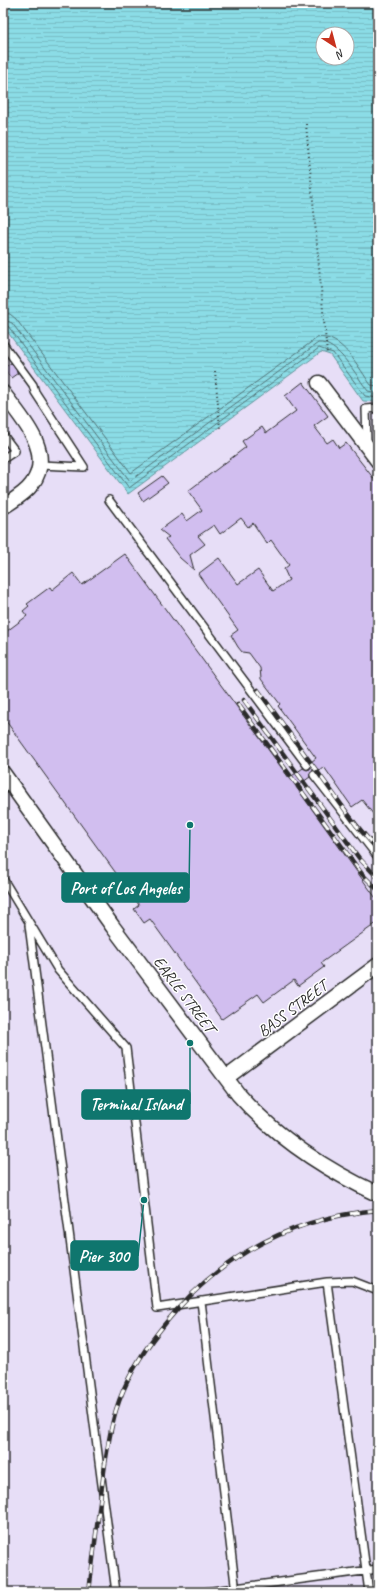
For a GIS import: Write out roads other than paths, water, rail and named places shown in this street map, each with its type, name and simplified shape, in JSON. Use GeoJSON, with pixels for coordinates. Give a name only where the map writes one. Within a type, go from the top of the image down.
{"type":"FeatureCollection","features":[{"type":"Feature","properties":{"kind":"street"},"geometry":{"type":"LineString","coordinates":[[319,383],[378,461]]}},
{"type":"Feature","properties":{"kind":"street"},"geometry":{"type":"LineString","coordinates":[[3,393],[37,443],[41,457],[39,471],[31,485],[3,507]]}},
{"type":"Feature","properties":{"kind":"street","name":"EARLE STREET"},"geometry":{"type":"LineString","coordinates":[[3,773],[113,928],[226,1078],[256,1114],[281,1136],[351,1182],[378,1194]]}},
{"type":"Feature","properties":{"kind":"street","name":"BASS STREET"},"geometry":{"type":"LineString","coordinates":[[226,1078],[378,965]]}},
{"type":"Feature","properties":{"kind":"lane"},"geometry":{"type":"LineString","coordinates":[[3,344],[33,385],[35,392],[84,467],[40,465]]}},
{"type":"Feature","properties":{"kind":"lane"},"geometry":{"type":"LineString","coordinates":[[367,446],[366,408],[378,408]]}},
{"type":"Feature","properties":{"kind":"lane"},"geometry":{"type":"LineString","coordinates":[[3,435],[15,451],[3,459]]}},
{"type":"Feature","properties":{"kind":"lane"},"geometry":{"type":"LineString","coordinates":[[109,500],[307,765]]}},
{"type":"Feature","properties":{"kind":"lane"},"geometry":{"type":"LineString","coordinates":[[314,775],[378,857]]}},
{"type":"Feature","properties":{"kind":"lane"},"geometry":{"type":"LineString","coordinates":[[3,879],[58,970],[126,1048],[157,1308],[327,1282],[352,1280],[378,1291]]}},
{"type":"Feature","properties":{"kind":"lane"},"geometry":{"type":"LineString","coordinates":[[28,920],[116,1592]]}},
{"type":"Feature","properties":{"kind":"lane"},"geometry":{"type":"LineString","coordinates":[[327,1282],[369,1592]]}},
{"type":"Feature","properties":{"kind":"lane"},"geometry":{"type":"LineString","coordinates":[[201,1301],[235,1590]]}},
{"type":"Feature","properties":{"kind":"lane"},"geometry":{"type":"LineString","coordinates":[[205,1592],[235,1590],[378,1569]]}},
{"type":"Feature","properties":{"kind":"water"},"geometry":{"type":"Polygon","coordinates":[[[3,3],[378,3],[378,402],[363,401],[330,355],[321,352],[128,494],[3,326],[3,3]]]}},
{"type":"Feature","properties":{"kind":"railway"},"geometry":{"type":"LineString","coordinates":[[258,690],[356,825],[378,850]]}},
{"type":"Feature","properties":{"kind":"railway"},"geometry":{"type":"LineString","coordinates":[[244,700],[359,858],[378,878]]}},
{"type":"Feature","properties":{"kind":"railway"},"geometry":{"type":"LineString","coordinates":[[238,704],[362,874],[378,890]]}},
{"type":"Feature","properties":{"kind":"railway"},"geometry":{"type":"LineString","coordinates":[[89,1592],[105,1461],[113,1420],[129,1378],[153,1339],[181,1305],[205,1282],[229,1263],[256,1246],[284,1233],[314,1222],[378,1210]]}},
{"type":"Feature","properties":{"kind":"place","name":"Port of Los Angeles"},"geometry":{"type":"Point","coordinates":[190,825]}},
{"type":"Feature","properties":{"kind":"place","name":"Terminal Island"},"geometry":{"type":"Point","coordinates":[190,1043]}},
{"type":"Feature","properties":{"kind":"place","name":"Pier 300"},"geometry":{"type":"Point","coordinates":[144,1200]}}]}
